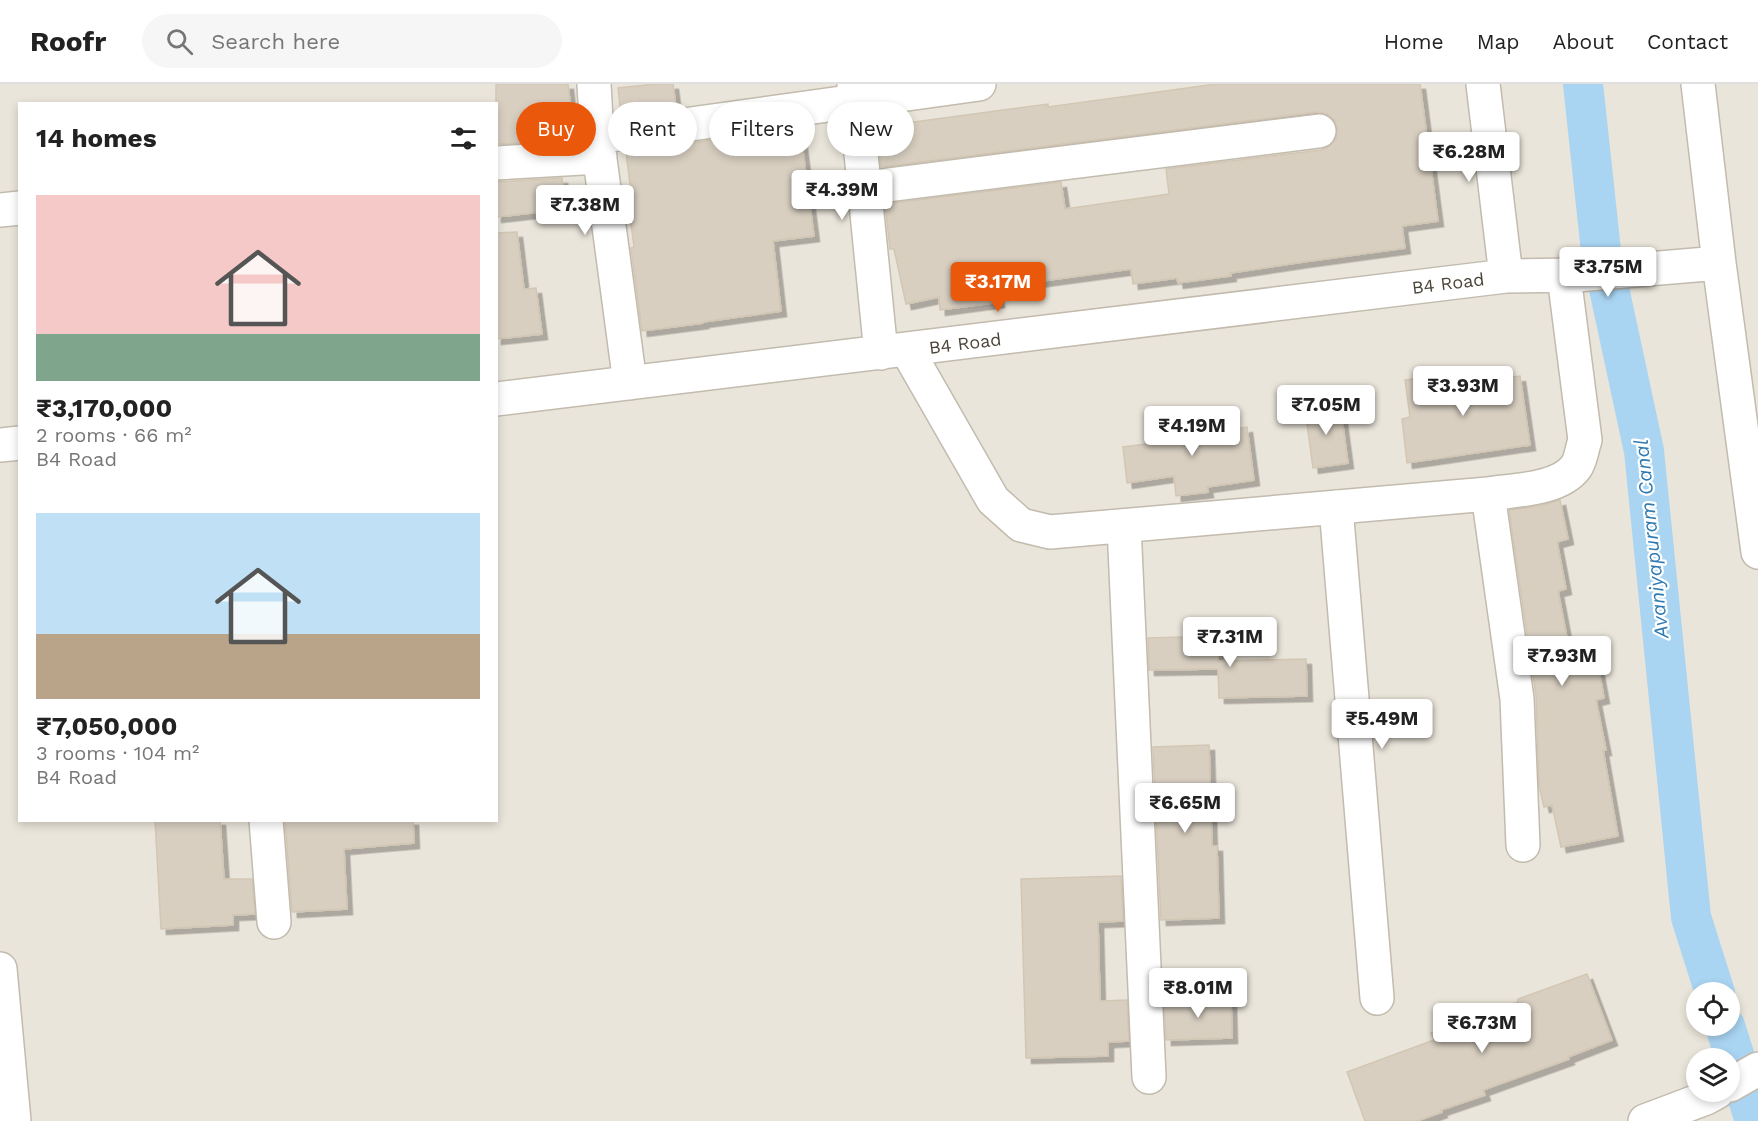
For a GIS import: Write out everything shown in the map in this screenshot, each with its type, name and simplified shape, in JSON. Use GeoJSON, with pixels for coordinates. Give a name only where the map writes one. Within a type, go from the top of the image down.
{"type":"FeatureCollection","features":[{"type":"Feature","properties":{"kind":"street"},"geometry":{"type":"LineString","coordinates":[[594,84],[599,147],[630,383]]}},
{"type":"Feature","properties":{"kind":"street"},"geometry":{"type":"LineString","coordinates":[[498,163],[599,147],[855,93],[979,84]]}},
{"type":"Feature","properties":{"kind":"street"},"geometry":{"type":"LineString","coordinates":[[1483,84],[1506,276]]}},
{"type":"Feature","properties":{"kind":"street"},"geometry":{"type":"LineString","coordinates":[[1698,84],[1719,263],[1758,552]]}},
{"type":"Feature","properties":{"kind":"street"},"geometry":{"type":"LineString","coordinates":[[855,93],[864,188],[894,352],[993,500],[1021,525],[1050,532],[1124,526],[1488,494],[1540,487],[1563,479],[1577,466],[1585,440],[1570,275]]}},
{"type":"Feature","properties":{"kind":"street"},"geometry":{"type":"LineString","coordinates":[[864,188],[1319,131]]}},
{"type":"Feature","properties":{"kind":"street"},"geometry":{"type":"LineString","coordinates":[[0,210],[18,208]]}},
{"type":"Feature","properties":{"kind":"street","name":"B4 Road"},"geometry":{"type":"LineString","coordinates":[[498,399],[1506,276],[1570,275],[1719,263]]}},
{"type":"Feature","properties":{"kind":"street"},"geometry":{"type":"LineString","coordinates":[[0,445],[18,444]]}},
{"type":"Feature","properties":{"kind":"street"},"geometry":{"type":"LineString","coordinates":[[1488,494],[1517,699],[1523,845]]}},
{"type":"Feature","properties":{"kind":"street"},"geometry":{"type":"LineString","coordinates":[[1336,507],[1377,998]]}},
{"type":"Feature","properties":{"kind":"street"},"geometry":{"type":"LineString","coordinates":[[1124,526],[1149,1077]]}},
{"type":"Feature","properties":{"kind":"street"},"geometry":{"type":"LineString","coordinates":[[266,822],[274,922]]}},
{"type":"Feature","properties":{"kind":"street"},"geometry":{"type":"LineString","coordinates":[[0,969],[14,1121]]}},
{"type":"Feature","properties":{"kind":"street"},"geometry":{"type":"LineString","coordinates":[[1740,1079],[1758,1069]]}},
{"type":"Feature","properties":{"kind":"street"},"geometry":{"type":"LineString","coordinates":[[1645,1121],[1692,1102]]}},
{"type":"Feature","properties":{"kind":"shaded area"},"geometry":{"type":"Polygon","coordinates":[[[0,84],[1758,84],[1758,1121],[0,1121],[0,84]]]}},
{"type":"Feature","properties":{"kind":"building"},"geometry":{"type":"Polygon","coordinates":[[[496,84],[568,84],[570,102],[516,102],[516,143],[498,144],[498,102],[496,102],[496,84]]]}},
{"type":"Feature","properties":{"kind":"building"},"geometry":{"type":"Polygon","coordinates":[[[673,84],[675,102],[620,102],[618,88],[673,84]]]}},
{"type":"Feature","properties":{"kind":"building"},"geometry":{"type":"Polygon","coordinates":[[[1216,84],[1420,84],[1438,221],[1402,226],[1405,248],[1230,273],[1231,276],[1178,283],[1177,278],[1133,284],[1131,269],[997,287],[999,302],[940,310],[939,297],[906,304],[894,249],[890,249],[885,204],[1061,182],[1065,209],[1169,194],[1166,169],[1321,150],[1330,146],[1336,139],[1337,128],[1334,120],[1327,114],[1317,112],[881,167],[880,156],[914,156],[914,122],[1048,104],[1048,107],[1216,84]]]}},
{"type":"Feature","properties":{"kind":"building"},"geometry":{"type":"Polygon","coordinates":[[[709,141],[709,156],[804,156],[814,236],[773,241],[781,311],[642,331],[631,248],[634,247],[628,200],[632,200],[626,156],[697,156],[697,142],[709,141]]]}},
{"type":"Feature","properties":{"kind":"building"},"geometry":{"type":"Polygon","coordinates":[[[562,178],[566,209],[498,217],[498,182],[562,178]]]}},
{"type":"Feature","properties":{"kind":"building"},"geometry":{"type":"Polygon","coordinates":[[[517,232],[524,289],[536,288],[542,334],[498,339],[498,233],[517,232]]]}},
{"type":"Feature","properties":{"kind":"building"},"geometry":{"type":"Polygon","coordinates":[[[1455,374],[1456,384],[1520,376],[1530,445],[1407,463],[1402,419],[1410,417],[1405,380],[1455,374]]]}},
{"type":"Feature","properties":{"kind":"building"},"geometry":{"type":"Polygon","coordinates":[[[1340,404],[1348,463],[1313,468],[1305,409],[1340,404]]]}},
{"type":"Feature","properties":{"kind":"building"},"geometry":{"type":"Polygon","coordinates":[[[1197,413],[1200,434],[1247,427],[1254,480],[1207,487],[1208,492],[1176,496],[1174,476],[1127,483],[1123,447],[1169,441],[1166,417],[1197,413]]]}},
{"type":"Feature","properties":{"kind":"building"},"geometry":{"type":"Polygon","coordinates":[[[1560,500],[1568,539],[1557,542],[1566,589],[1558,591],[1570,654],[1595,649],[1604,698],[1596,700],[1606,750],[1603,750],[1618,836],[1561,847],[1552,805],[1544,807],[1539,786],[1536,696],[1509,510],[1539,506],[1560,500]]]}},
{"type":"Feature","properties":{"kind":"building"},"geometry":{"type":"Polygon","coordinates":[[[1218,636],[1218,661],[1306,659],[1307,696],[1219,698],[1218,669],[1149,670],[1148,638],[1218,636]]]}},
{"type":"Feature","properties":{"kind":"building"},"geometry":{"type":"Polygon","coordinates":[[[1209,745],[1212,846],[1217,846],[1219,918],[1161,920],[1153,747],[1209,745]]]}},
{"type":"Feature","properties":{"kind":"building"},"geometry":{"type":"Polygon","coordinates":[[[155,822],[220,822],[224,879],[252,879],[255,914],[233,915],[233,925],[161,929],[155,822]]]}},
{"type":"Feature","properties":{"kind":"building"},"geometry":{"type":"Polygon","coordinates":[[[285,822],[413,822],[414,843],[344,849],[347,909],[292,912],[285,822]]]}},
{"type":"Feature","properties":{"kind":"building"},"geometry":{"type":"Polygon","coordinates":[[[1121,876],[1123,921],[1098,922],[1100,1001],[1127,1000],[1129,1041],[1108,1042],[1108,1056],[1026,1058],[1021,879],[1121,876]]]}},
{"type":"Feature","properties":{"kind":"building"},"geometry":{"type":"Polygon","coordinates":[[[1587,974],[1612,1040],[1568,1057],[1569,1059],[1483,1090],[1485,1095],[1417,1121],[1365,1121],[1347,1072],[1434,1040],[1431,1033],[1587,974]]]}},
{"type":"Feature","properties":{"kind":"building"},"geometry":{"type":"Polygon","coordinates":[[[1231,998],[1232,1038],[1166,1040],[1164,999],[1231,998]]]}},
{"type":"Feature","properties":{"kind":"waterway","name":"Avaniyapuram Canal"},"geometry":{"type":"LineString","coordinates":[[1583,84],[1601,251],[1644,451],[1691,917],[1712,982]]}},
{"type":"Feature","properties":{"kind":"waterway","name":"Avaniyapuram Canal"},"geometry":{"type":"LineString","coordinates":[[1728,1036],[1755,1121]]}}]}
